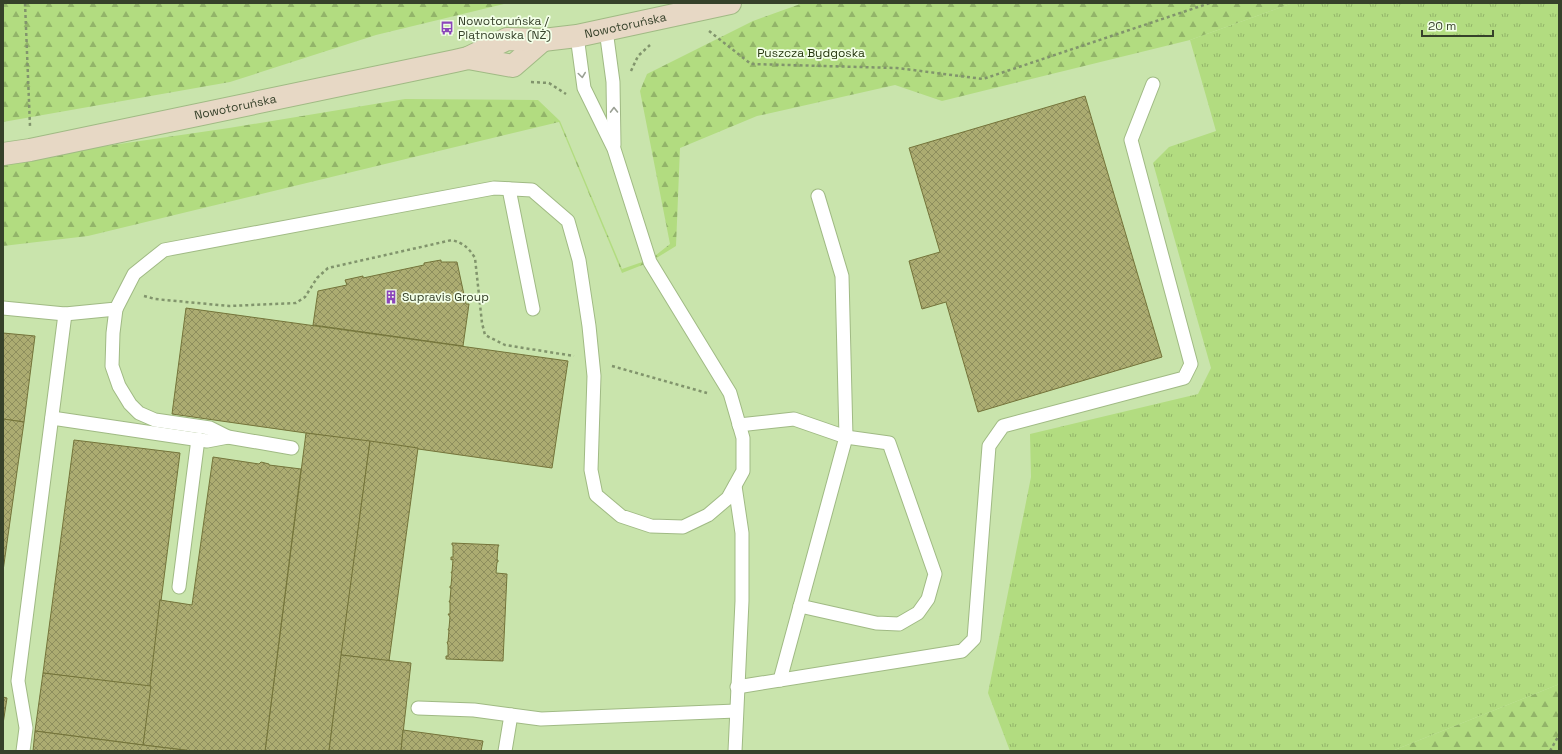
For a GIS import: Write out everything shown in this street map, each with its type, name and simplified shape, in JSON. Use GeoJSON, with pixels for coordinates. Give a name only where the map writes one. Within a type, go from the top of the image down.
{"type":"FeatureCollection","features":[{"type":"Feature","properties":{"kind":"main road","name":"Nowotoruńska"},"geometry":{"type":"LineString","coordinates":[[3,154],[30,150],[468,58],[513,66],[543,40],[576,36],[730,3]]}},
{"type":"Feature","properties":{"kind":"lane"},"geometry":{"type":"LineString","coordinates":[[606,30],[613,82],[614,149]]}},
{"type":"Feature","properties":{"kind":"lane"},"geometry":{"type":"LineString","coordinates":[[292,448],[228,437],[210,428],[155,420],[139,413],[130,404],[119,386],[112,366],[113,333],[116,309],[134,274],[164,250],[494,188],[532,190],[568,221],[579,260],[593,360],[594,376],[591,470],[596,495],[621,516],[651,526],[683,527],[708,515],[728,498],[743,471],[743,438],[730,393],[650,262],[614,149],[584,88],[576,36]]}},
{"type":"Feature","properties":{"kind":"lane"},"geometry":{"type":"LineString","coordinates":[[737,687],[962,651],[974,639],[990,446],[1003,426],[1184,378],[1191,364],[1131,140],[1153,84]]}},
{"type":"Feature","properties":{"kind":"lane"},"geometry":{"type":"LineString","coordinates":[[509,189],[533,309]]}},
{"type":"Feature","properties":{"kind":"lane"},"geometry":{"type":"LineString","coordinates":[[780,680],[846,437],[842,276],[818,196]]}},
{"type":"Feature","properties":{"kind":"lane"},"geometry":{"type":"LineString","coordinates":[[3,308],[66,314],[116,309]]}},
{"type":"Feature","properties":{"kind":"lane"},"geometry":{"type":"LineString","coordinates":[[23,751],[26,728],[18,680],[66,314]]}},
{"type":"Feature","properties":{"kind":"lane"},"geometry":{"type":"LineString","coordinates":[[52,418],[207,441],[228,437]]}},
{"type":"Feature","properties":{"kind":"lane"},"geometry":{"type":"LineString","coordinates":[[739,425],[794,419],[846,437],[888,443],[935,574],[928,599],[918,613],[899,624],[876,623],[800,606]]}},
{"type":"Feature","properties":{"kind":"lane"},"geometry":{"type":"LineString","coordinates":[[179,587],[198,439]]}},
{"type":"Feature","properties":{"kind":"lane"},"geometry":{"type":"LineString","coordinates":[[735,486],[742,533],[742,601],[735,751]]}},
{"type":"Feature","properties":{"kind":"lane"},"geometry":{"type":"LineString","coordinates":[[418,708],[474,710],[541,719],[736,711]]}},
{"type":"Feature","properties":{"kind":"lane"},"geometry":{"type":"LineString","coordinates":[[505,751],[511,715]]}},
{"type":"Feature","properties":{"kind":"path"},"geometry":{"type":"LineString","coordinates":[[25,3],[30,150]]}},
{"type":"Feature","properties":{"kind":"path"},"geometry":{"type":"LineString","coordinates":[[709,31],[751,64],[897,68],[983,79],[1210,3]]}},
{"type":"Feature","properties":{"kind":"path"},"geometry":{"type":"LineString","coordinates":[[125,292],[155,299],[229,306],[296,303],[305,297],[317,278],[328,268],[452,240],[462,243],[469,249],[475,258],[482,324],[485,335],[505,345],[593,360],[732,400]]}},
{"type":"Feature","properties":{"kind":"path"},"geometry":{"type":"LineString","coordinates":[[1550,751],[1559,736]]}},
{"type":"Feature","properties":{"kind":"green space"},"geometry":{"type":"Polygon","coordinates":[[[3,3],[508,3],[376,35],[230,82],[3,122],[3,3]]]}},
{"type":"Feature","properties":{"kind":"green space","name":"Puszcza Bydgoska"},"geometry":{"type":"Polygon","coordinates":[[[803,3],[1293,3],[1190,40],[942,101],[895,85],[757,116],[680,148],[676,246],[650,262],[622,273],[559,122],[88,236],[3,246],[3,161],[229,128],[405,99],[538,100],[560,121],[622,269],[651,259],[670,244],[640,91],[647,74],[753,21],[803,3]]]}},
{"type":"Feature","properties":{"kind":"green space"},"geometry":{"type":"Polygon","coordinates":[[[1293,3],[1559,3],[1559,682],[1557,685],[1392,751],[1010,751],[988,693],[1031,477],[1030,434],[1198,394],[1211,368],[1153,163],[1169,147],[1216,131],[1190,40],[1293,3]]]}},
{"type":"Feature","properties":{"kind":"green space"},"geometry":{"type":"Polygon","coordinates":[[[1559,682],[1559,751],[1392,751],[1557,685],[1559,682]]]}},
{"type":"Feature","properties":{"kind":"building"},"geometry":{"type":"Polygon","coordinates":[[[1085,96],[1162,357],[978,412],[946,302],[922,309],[909,261],[940,252],[909,148],[1085,96]]]}},
{"type":"Feature","properties":{"kind":"building","name":"Supravis Group"},"geometry":{"type":"Polygon","coordinates":[[[441,260],[441,262],[457,262],[466,304],[469,304],[463,346],[313,325],[318,291],[347,285],[345,280],[363,276],[363,278],[441,260]]]}},
{"type":"Feature","properties":{"kind":"building"},"geometry":{"type":"Polygon","coordinates":[[[186,308],[568,361],[552,468],[172,414],[186,308]]]}},
{"type":"Feature","properties":{"kind":"building"},"geometry":{"type":"Polygon","coordinates":[[[3,333],[35,336],[24,422],[3,419],[3,333]]]}},
{"type":"Feature","properties":{"kind":"building"},"geometry":{"type":"Polygon","coordinates":[[[3,419],[24,422],[3,571],[3,419]]]}},
{"type":"Feature","properties":{"kind":"building"},"geometry":{"type":"Polygon","coordinates":[[[306,433],[370,441],[329,751],[265,751],[306,433]]]}},
{"type":"Feature","properties":{"kind":"building"},"geometry":{"type":"Polygon","coordinates":[[[74,440],[180,453],[150,687],[43,673],[74,440]]]}},
{"type":"Feature","properties":{"kind":"building"},"geometry":{"type":"Polygon","coordinates":[[[370,441],[418,448],[389,661],[341,655],[370,441]]]}},
{"type":"Feature","properties":{"kind":"building"},"geometry":{"type":"Polygon","coordinates":[[[213,457],[259,464],[261,462],[269,465],[301,469],[265,751],[192,751],[143,745],[160,600],[192,605],[213,457]]]}},
{"type":"Feature","properties":{"kind":"building"},"geometry":{"type":"Polygon","coordinates":[[[452,543],[499,545],[496,573],[507,574],[503,661],[446,659],[446,656],[448,656],[447,642],[450,617],[448,614],[450,614],[449,602],[453,559],[451,560],[451,557],[453,557],[452,543]]]}},
{"type":"Feature","properties":{"kind":"building"},"geometry":{"type":"Polygon","coordinates":[[[341,655],[411,663],[401,751],[329,751],[341,655]]]}},
{"type":"Feature","properties":{"kind":"building"},"geometry":{"type":"Polygon","coordinates":[[[43,673],[151,686],[143,745],[35,731],[43,673]]]}},
{"type":"Feature","properties":{"kind":"building"},"geometry":{"type":"Polygon","coordinates":[[[3,697],[7,698],[3,724],[3,697]]]}},
{"type":"Feature","properties":{"kind":"building"},"geometry":{"type":"Polygon","coordinates":[[[403,730],[483,741],[481,751],[401,751],[403,730]]]}},
{"type":"Feature","properties":{"kind":"building"},"geometry":{"type":"Polygon","coordinates":[[[35,731],[143,745],[192,751],[33,751],[35,731]]]}},
{"type":"Feature","properties":{"kind":"place","name":"Nowotoruńska / Plątnowska (NŻ)"},"geometry":{"type":"Point","coordinates":[447,28]}},
{"type":"Feature","properties":{"kind":"place","name":"Supravis Group"},"geometry":{"type":"Point","coordinates":[391,297]}}]}
